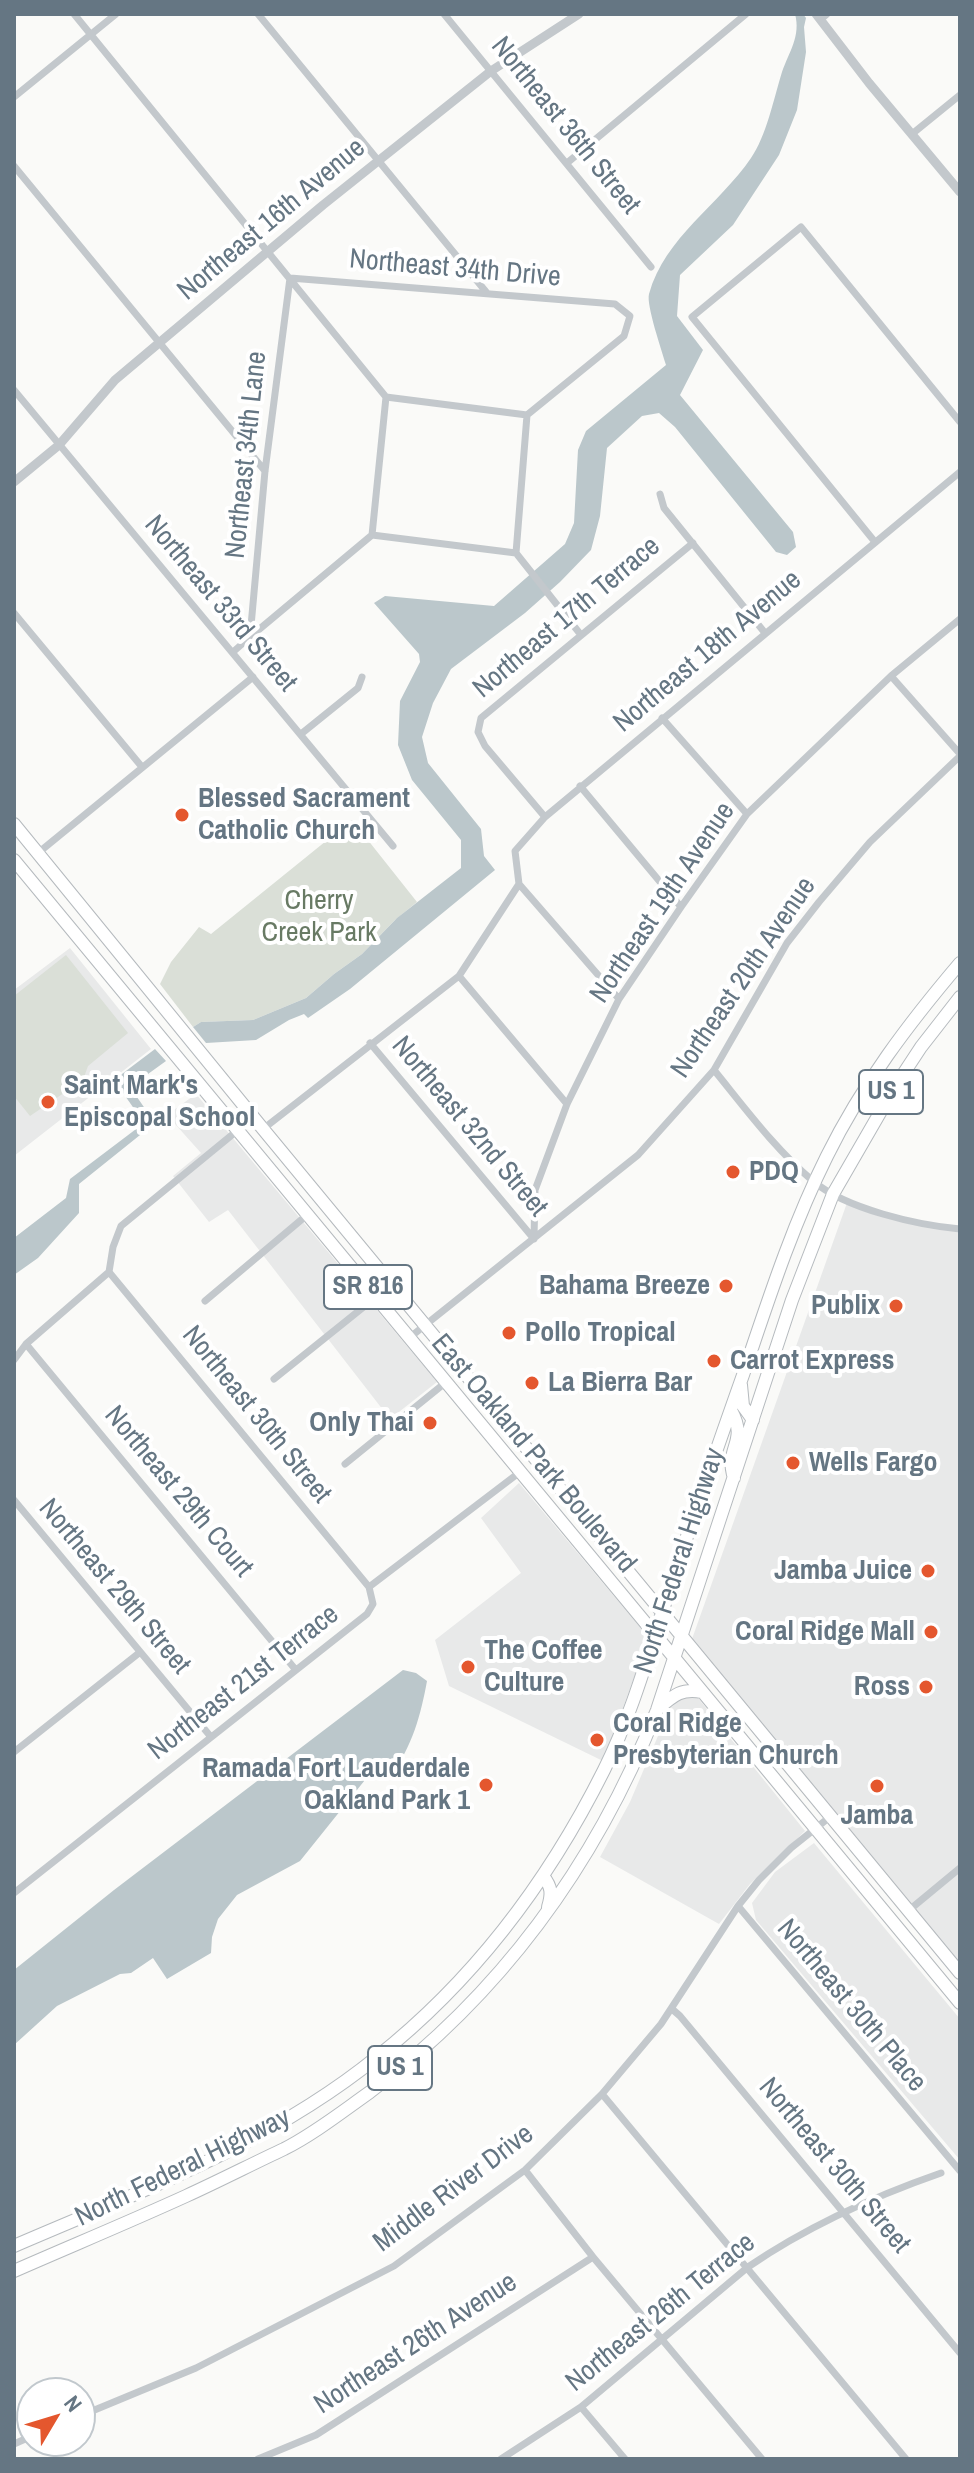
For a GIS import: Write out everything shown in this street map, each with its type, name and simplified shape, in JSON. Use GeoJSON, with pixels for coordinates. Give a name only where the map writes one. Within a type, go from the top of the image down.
{"type":"FeatureCollection","features":[{"type":"Feature","properties":{"kind":"main road","name":"East Oakland Park Boulevard"},"geometry":{"type":"LineString","coordinates":[[14,824],[960,1973]]}},
{"type":"Feature","properties":{"kind":"main road"},"geometry":{"type":"LineString","coordinates":[[14,853],[26,856],[38,853]]}},
{"type":"Feature","properties":{"kind":"main road"},"geometry":{"type":"LineString","coordinates":[[16,867],[29,865],[51,870]]}},
{"type":"Feature","properties":{"kind":"main road","name":"East Oakland Park Boulevard"},"geometry":{"type":"LineString","coordinates":[[16,867],[308,1214],[960,2003]]}},
{"type":"Feature","properties":{"kind":"main road","name":"North Federal Highway"},"geometry":{"type":"LineString","coordinates":[[14,2246],[205,2163],[292,2117],[349,2079],[430,2011],[480,1959],[543,1876],[605,1769],[633,1701],[782,1259],[815,1183],[850,1114],[886,1055],[960,963]]}},
{"type":"Feature","properties":{"kind":"main road","name":"North Federal Highway"},"geometry":{"type":"LineString","coordinates":[[14,2271],[255,2164],[354,2104],[421,2051],[487,1986],[546,1914],[607,1821],[657,1710],[792,1300],[833,1194],[896,1085],[960,997]]}},
{"type":"Feature","properties":{"kind":"main road"},"geometry":{"type":"LineString","coordinates":[[185,1067],[199,1068],[208,1062]]}},
{"type":"Feature","properties":{"kind":"main road"},"geometry":{"type":"LineString","coordinates":[[238,1130],[252,1127],[263,1129]]}},
{"type":"Feature","properties":{"kind":"main road"},"geometry":{"type":"LineString","coordinates":[[740,1382],[743,1406],[753,1420]]}},
{"type":"Feature","properties":{"kind":"main road"},"geometry":{"type":"LineString","coordinates":[[731,1410],[739,1433],[730,1464],[734,1478]]}},
{"type":"Feature","properties":{"kind":"main road"},"geometry":{"type":"LineString","coordinates":[[524,1476],[548,1485],[555,1481]]}},
{"type":"Feature","properties":{"kind":"main road"},"geometry":{"type":"LineString","coordinates":[[657,1710],[683,1690],[702,1692]]}},
{"type":"Feature","properties":{"kind":"main road"},"geometry":{"type":"LineString","coordinates":[[543,1876],[550,1884],[552,1894],[546,1914]]}},
{"type":"Feature","properties":{"kind":"main road"},"geometry":{"type":"LineString","coordinates":[[882,1910],[902,1914],[908,1911]]}},
{"type":"Feature","properties":{"kind":"main road"},"geometry":{"type":"LineString","coordinates":[[901,1932],[914,1928],[926,1932]]}},
{"type":"Feature","properties":{"kind":"main road"},"geometry":{"type":"LineString","coordinates":[[281,2149],[284,2128],[292,2117]]}},
{"type":"Feature","properties":{"kind":"main road"},"geometry":{"type":"LineString","coordinates":[[255,2164],[264,2149],[268,2131]]}},
{"type":"Feature","properties":{"kind":"street"},"geometry":{"type":"LineString","coordinates":[[74,14],[386,397],[527,415],[516,553],[581,635]]}},
{"type":"Feature","properties":{"kind":"street"},"geometry":{"type":"LineString","coordinates":[[14,97],[116,14]]}},
{"type":"Feature","properties":{"kind":"street"},"geometry":{"type":"LineString","coordinates":[[258,14],[487,293]]}},
{"type":"Feature","properties":{"kind":"street","name":"Northeast 36th Street"},"geometry":{"type":"LineString","coordinates":[[444,14],[651,267]]}},
{"type":"Feature","properties":{"kind":"street","name":"Northeast 16th Avenue"},"geometry":{"type":"LineString","coordinates":[[14,482],[59,445],[115,380],[378,160],[491,71],[579,14]]}},
{"type":"Feature","properties":{"kind":"street"},"geometry":{"type":"LineString","coordinates":[[567,163],[746,14]]}},
{"type":"Feature","properties":{"kind":"street"},"geometry":{"type":"LineString","coordinates":[[821,16],[960,192]]}},
{"type":"Feature","properties":{"kind":"street"},"geometry":{"type":"LineString","coordinates":[[912,134],[960,95]]}},
{"type":"Feature","properties":{"kind":"street"},"geometry":{"type":"LineString","coordinates":[[14,166],[265,471]]}},
{"type":"Feature","properties":{"kind":"street"},"geometry":{"type":"LineString","coordinates":[[875,542],[692,317],[801,227],[960,422]]}},
{"type":"Feature","properties":{"kind":"street","name":"Northeast 34th Drive"},"geometry":{"type":"LineString","coordinates":[[290,278],[615,304],[630,316],[624,336],[527,415]]}},
{"type":"Feature","properties":{"kind":"street","name":"Northeast 34th Lane"},"geometry":{"type":"LineString","coordinates":[[250,637],[265,471],[290,278]]}},
{"type":"Feature","properties":{"kind":"street","name":"Northeast 33rd Street"},"geometry":{"type":"LineString","coordinates":[[14,390],[393,846]]}},
{"type":"Feature","properties":{"kind":"street"},"geometry":{"type":"LineString","coordinates":[[233,652],[372,535],[386,397]]}},
{"type":"Feature","properties":{"kind":"street","name":"Northeast 18th Avenue"},"geometry":{"type":"LineString","coordinates":[[519,884],[515,851],[545,817],[960,472]]}},
{"type":"Feature","properties":{"kind":"street"},"geometry":{"type":"LineString","coordinates":[[660,494],[664,508],[765,633]]}},
{"type":"Feature","properties":{"kind":"street"},"geometry":{"type":"LineString","coordinates":[[372,535],[516,553]]}},
{"type":"Feature","properties":{"kind":"street","name":"Northeast 17th Terrace"},"geometry":{"type":"LineString","coordinates":[[545,817],[485,746],[478,732],[481,718],[693,543]]}},
{"type":"Feature","properties":{"kind":"street"},"geometry":{"type":"LineString","coordinates":[[14,613],[142,767]]}},
{"type":"Feature","properties":{"kind":"street","name":"Northeast 19th Avenue"},"geometry":{"type":"LineString","coordinates":[[534,1239],[535,1190],[567,1104],[619,999],[681,907],[747,814],[891,676],[960,619]]}},
{"type":"Feature","properties":{"kind":"street"},"geometry":{"type":"LineString","coordinates":[[891,676],[960,755]]}},
{"type":"Feature","properties":{"kind":"street"},"geometry":{"type":"LineString","coordinates":[[38,853],[253,677]]}},
{"type":"Feature","properties":{"kind":"street"},"geometry":{"type":"LineString","coordinates":[[301,734],[358,688],[362,677]]}},
{"type":"Feature","properties":{"kind":"street"},"geometry":{"type":"LineString","coordinates":[[662,718],[747,814]]}},
{"type":"Feature","properties":{"kind":"street","name":"Northeast 20th Avenue"},"geometry":{"type":"LineString","coordinates":[[409,1338],[638,1155],[714,1070],[787,943],[819,902],[870,842],[960,755]]}},
{"type":"Feature","properties":{"kind":"street"},"geometry":{"type":"LineString","coordinates":[[580,786],[681,907]]}},
{"type":"Feature","properties":{"kind":"street"},"geometry":{"type":"LineString","coordinates":[[263,1129],[459,976],[519,884],[619,999]]}},
{"type":"Feature","properties":{"kind":"street"},"geometry":{"type":"LineString","coordinates":[[459,976],[567,1104]]}},
{"type":"Feature","properties":{"kind":"street","name":"Northeast 32nd Street"},"geometry":{"type":"LineString","coordinates":[[370,1043],[534,1239]]}},
{"type":"Feature","properties":{"kind":"street"},"geometry":{"type":"LineString","coordinates":[[714,1070],[779,1149],[815,1183],[833,1194],[888,1216],[960,1229]]}},
{"type":"Feature","properties":{"kind":"street"},"geometry":{"type":"LineString","coordinates":[[14,1360],[26,1344],[109,1272],[113,1247],[121,1226],[238,1130]]}},
{"type":"Feature","properties":{"kind":"street"},"geometry":{"type":"LineString","coordinates":[[205,1301],[308,1214]]}},
{"type":"Feature","properties":{"kind":"street","name":"Northeast 30th Street"},"geometry":{"type":"LineString","coordinates":[[109,1272],[369,1587]]}},
{"type":"Feature","properties":{"kind":"street"},"geometry":{"type":"LineString","coordinates":[[274,1379],[376,1297]]}},
{"type":"Feature","properties":{"kind":"street","name":"Northeast 29th Court"},"geometry":{"type":"LineString","coordinates":[[26,1344],[295,1669]]}},
{"type":"Feature","properties":{"kind":"street"},"geometry":{"type":"LineString","coordinates":[[345,1464],[445,1383]]}},
{"type":"Feature","properties":{"kind":"street","name":"Northeast 21st Terrace"},"geometry":{"type":"LineString","coordinates":[[14,1893],[367,1614],[373,1604],[369,1587],[524,1476]]}},
{"type":"Feature","properties":{"kind":"street","name":"Northeast 29th Street"},"geometry":{"type":"LineString","coordinates":[[14,1500],[211,1737]]}},
{"type":"Feature","properties":{"kind":"street"},"geometry":{"type":"LineString","coordinates":[[14,1752],[139,1653]]}},
{"type":"Feature","properties":{"kind":"street","name":"Middle River Drive"},"geometry":{"type":"LineString","coordinates":[[96,2409],[196,2368],[394,2266],[525,2170],[602,2094],[672,2009],[738,1906],[759,1880],[831,1816]]}},
{"type":"Feature","properties":{"kind":"street"},"geometry":{"type":"LineString","coordinates":[[908,1911],[960,1868]]}},
{"type":"Feature","properties":{"kind":"street","name":"Northeast 30th Place"},"geometry":{"type":"LineString","coordinates":[[738,1906],[959,2169]]}},
{"type":"Feature","properties":{"kind":"street","name":"Northeast 30th Street"},"geometry":{"type":"LineString","coordinates":[[672,2009],[960,2353]]}},
{"type":"Feature","properties":{"kind":"street"},"geometry":{"type":"LineString","coordinates":[[602,2094],[906,2459]]}},
{"type":"Feature","properties":{"kind":"street"},"geometry":{"type":"LineString","coordinates":[[525,2170],[593,2257],[762,2459]]}},
{"type":"Feature","properties":{"kind":"street","name":"Northeast 26th Terrace"},"geometry":{"type":"LineString","coordinates":[[501,2459],[581,2407],[748,2267],[843,2212],[941,2173]]}},
{"type":"Feature","properties":{"kind":"street","name":"Northeast 26th Avenue"},"geometry":{"type":"LineString","coordinates":[[258,2459],[316,2435],[593,2257]]}},
{"type":"Feature","properties":{"kind":"street"},"geometry":{"type":"LineString","coordinates":[[581,2407],[625,2459]]}},
{"type":"Feature","properties":{"kind":"shaded area"},"geometry":{"type":"Polygon","coordinates":[[[795,14],[803,14],[806,18],[806,52],[797,110],[779,155],[733,225],[680,275],[677,316],[703,350],[680,395],[793,532],[796,547],[787,555],[776,552],[675,427],[659,413],[642,416],[607,448],[600,516],[591,550],[525,613],[451,669],[433,703],[422,737],[428,763],[481,829],[484,856],[495,870],[350,989],[308,1018],[304,1014],[289,1020],[256,1040],[206,1043],[193,1027],[201,1022],[253,1020],[306,998],[362,954],[397,918],[461,868],[461,840],[412,780],[398,745],[400,701],[420,662],[419,654],[374,603],[385,596],[494,606],[565,544],[574,523],[578,450],[586,431],[666,365],[652,318],[649,294],[667,255],[738,175],[756,149],[793,44],[795,14]]]}},
{"type":"Feature","properties":{"kind":"shaded area","name":"Saint Mark's Episcopal School"},"geometry":{"type":"Polygon","coordinates":[[[70,948],[151,1049],[14,1156],[14,990],[70,948]]]}},
{"type":"Feature","properties":{"kind":"shaded area"},"geometry":{"type":"Polygon","coordinates":[[[155,1049],[166,1061],[130,1087],[155,1123],[79,1184],[79,1213],[38,1258],[14,1275],[14,1238],[66,1198],[70,1179],[144,1123],[114,1080],[155,1049]]]}},
{"type":"Feature","properties":{"kind":"shaded area"},"geometry":{"type":"Polygon","coordinates":[[[196,1094],[437,1382],[390,1419],[228,1210],[209,1222],[173,1176],[201,1153],[167,1115],[196,1094]]]}},
{"type":"Feature","properties":{"kind":"shaded area"},"geometry":{"type":"Polygon","coordinates":[[[848,1200],[888,1216],[960,1231],[960,1970],[692,1639],[848,1200]]]}},
{"type":"Feature","properties":{"kind":"shaded area"},"geometry":{"type":"Polygon","coordinates":[[[519,1483],[649,1638],[603,1761],[449,1686],[435,1640],[521,1573],[481,1518],[519,1483]]]}},
{"type":"Feature","properties":{"kind":"shaded area"},"geometry":{"type":"Polygon","coordinates":[[[403,1670],[416,1673],[427,1681],[415,1730],[398,1764],[391,1774],[377,1765],[300,1861],[237,1895],[218,1919],[211,1953],[167,1979],[153,1958],[131,1973],[120,1974],[57,2006],[14,2045],[14,1970],[403,1670]]]}},
{"type":"Feature","properties":{"kind":"shaded area"},"geometry":{"type":"Polygon","coordinates":[[[680,1698],[698,1698],[805,1831],[750,1884],[719,1924],[600,1857],[630,1802],[669,1710],[680,1698]]]}},
{"type":"Feature","properties":{"kind":"shaded area"},"geometry":{"type":"Polygon","coordinates":[[[814,1843],[960,2019],[960,2160],[756,1920],[752,1903],[775,1872],[814,1843]]]}},
{"type":"Feature","properties":{"kind":"green space","name":"Cherry Creek Park"},"geometry":{"type":"Polygon","coordinates":[[[352,820],[417,902],[362,954],[306,998],[253,1020],[201,1022],[193,1027],[160,984],[171,962],[199,927],[211,934],[352,820]]]}},
{"type":"Feature","properties":{"kind":"green space","name":"Saint Mark's Episcopal School"},"geometry":{"type":"Polygon","coordinates":[[[66,955],[128,1033],[88,1066],[83,1080],[30,1116],[14,1096],[14,996],[66,955]]]}},
{"type":"Feature","properties":{"kind":"place","name":"Blessed Sacrament Catholic Church"},"geometry":{"type":"Point","coordinates":[182,815]}},
{"type":"Feature","properties":{"kind":"place","name":"Saint Mark's Episcopal School"},"geometry":{"type":"Point","coordinates":[48,1102]}},
{"type":"Feature","properties":{"kind":"place","name":"PDQ"},"geometry":{"type":"Point","coordinates":[733,1172]}},
{"type":"Feature","properties":{"kind":"place","name":"Bahama Breeze"},"geometry":{"type":"Point","coordinates":[726,1286]}},
{"type":"Feature","properties":{"kind":"place","name":"Publix"},"geometry":{"type":"Point","coordinates":[896,1306]}},
{"type":"Feature","properties":{"kind":"place","name":"Pollo Tropical"},"geometry":{"type":"Point","coordinates":[509,1333]}},
{"type":"Feature","properties":{"kind":"place","name":"Carrot Express"},"geometry":{"type":"Point","coordinates":[714,1361]}},
{"type":"Feature","properties":{"kind":"place","name":"La Bierra Bar"},"geometry":{"type":"Point","coordinates":[532,1383]}},
{"type":"Feature","properties":{"kind":"place","name":"Only Thai"},"geometry":{"type":"Point","coordinates":[430,1423]}},
{"type":"Feature","properties":{"kind":"place","name":"Wells Fargo"},"geometry":{"type":"Point","coordinates":[793,1463]}},
{"type":"Feature","properties":{"kind":"place","name":"Jamba Juice"},"geometry":{"type":"Point","coordinates":[928,1571]}},
{"type":"Feature","properties":{"kind":"place","name":"Coral Ridge Mall"},"geometry":{"type":"Point","coordinates":[931,1632]}},
{"type":"Feature","properties":{"kind":"place","name":"The Coffee Culture"},"geometry":{"type":"Point","coordinates":[468,1667]}},
{"type":"Feature","properties":{"kind":"place","name":"Ross"},"geometry":{"type":"Point","coordinates":[926,1687]}},
{"type":"Feature","properties":{"kind":"place","name":"Coral Ridge Presbyterian Church"},"geometry":{"type":"Point","coordinates":[597,1740]}},
{"type":"Feature","properties":{"kind":"place","name":"Ramada Fort Lauderdale Oakland Park 1"},"geometry":{"type":"Point","coordinates":[486,1785]}},
{"type":"Feature","properties":{"kind":"place","name":"Jamba"},"geometry":{"type":"Point","coordinates":[877,1786]}}]}
